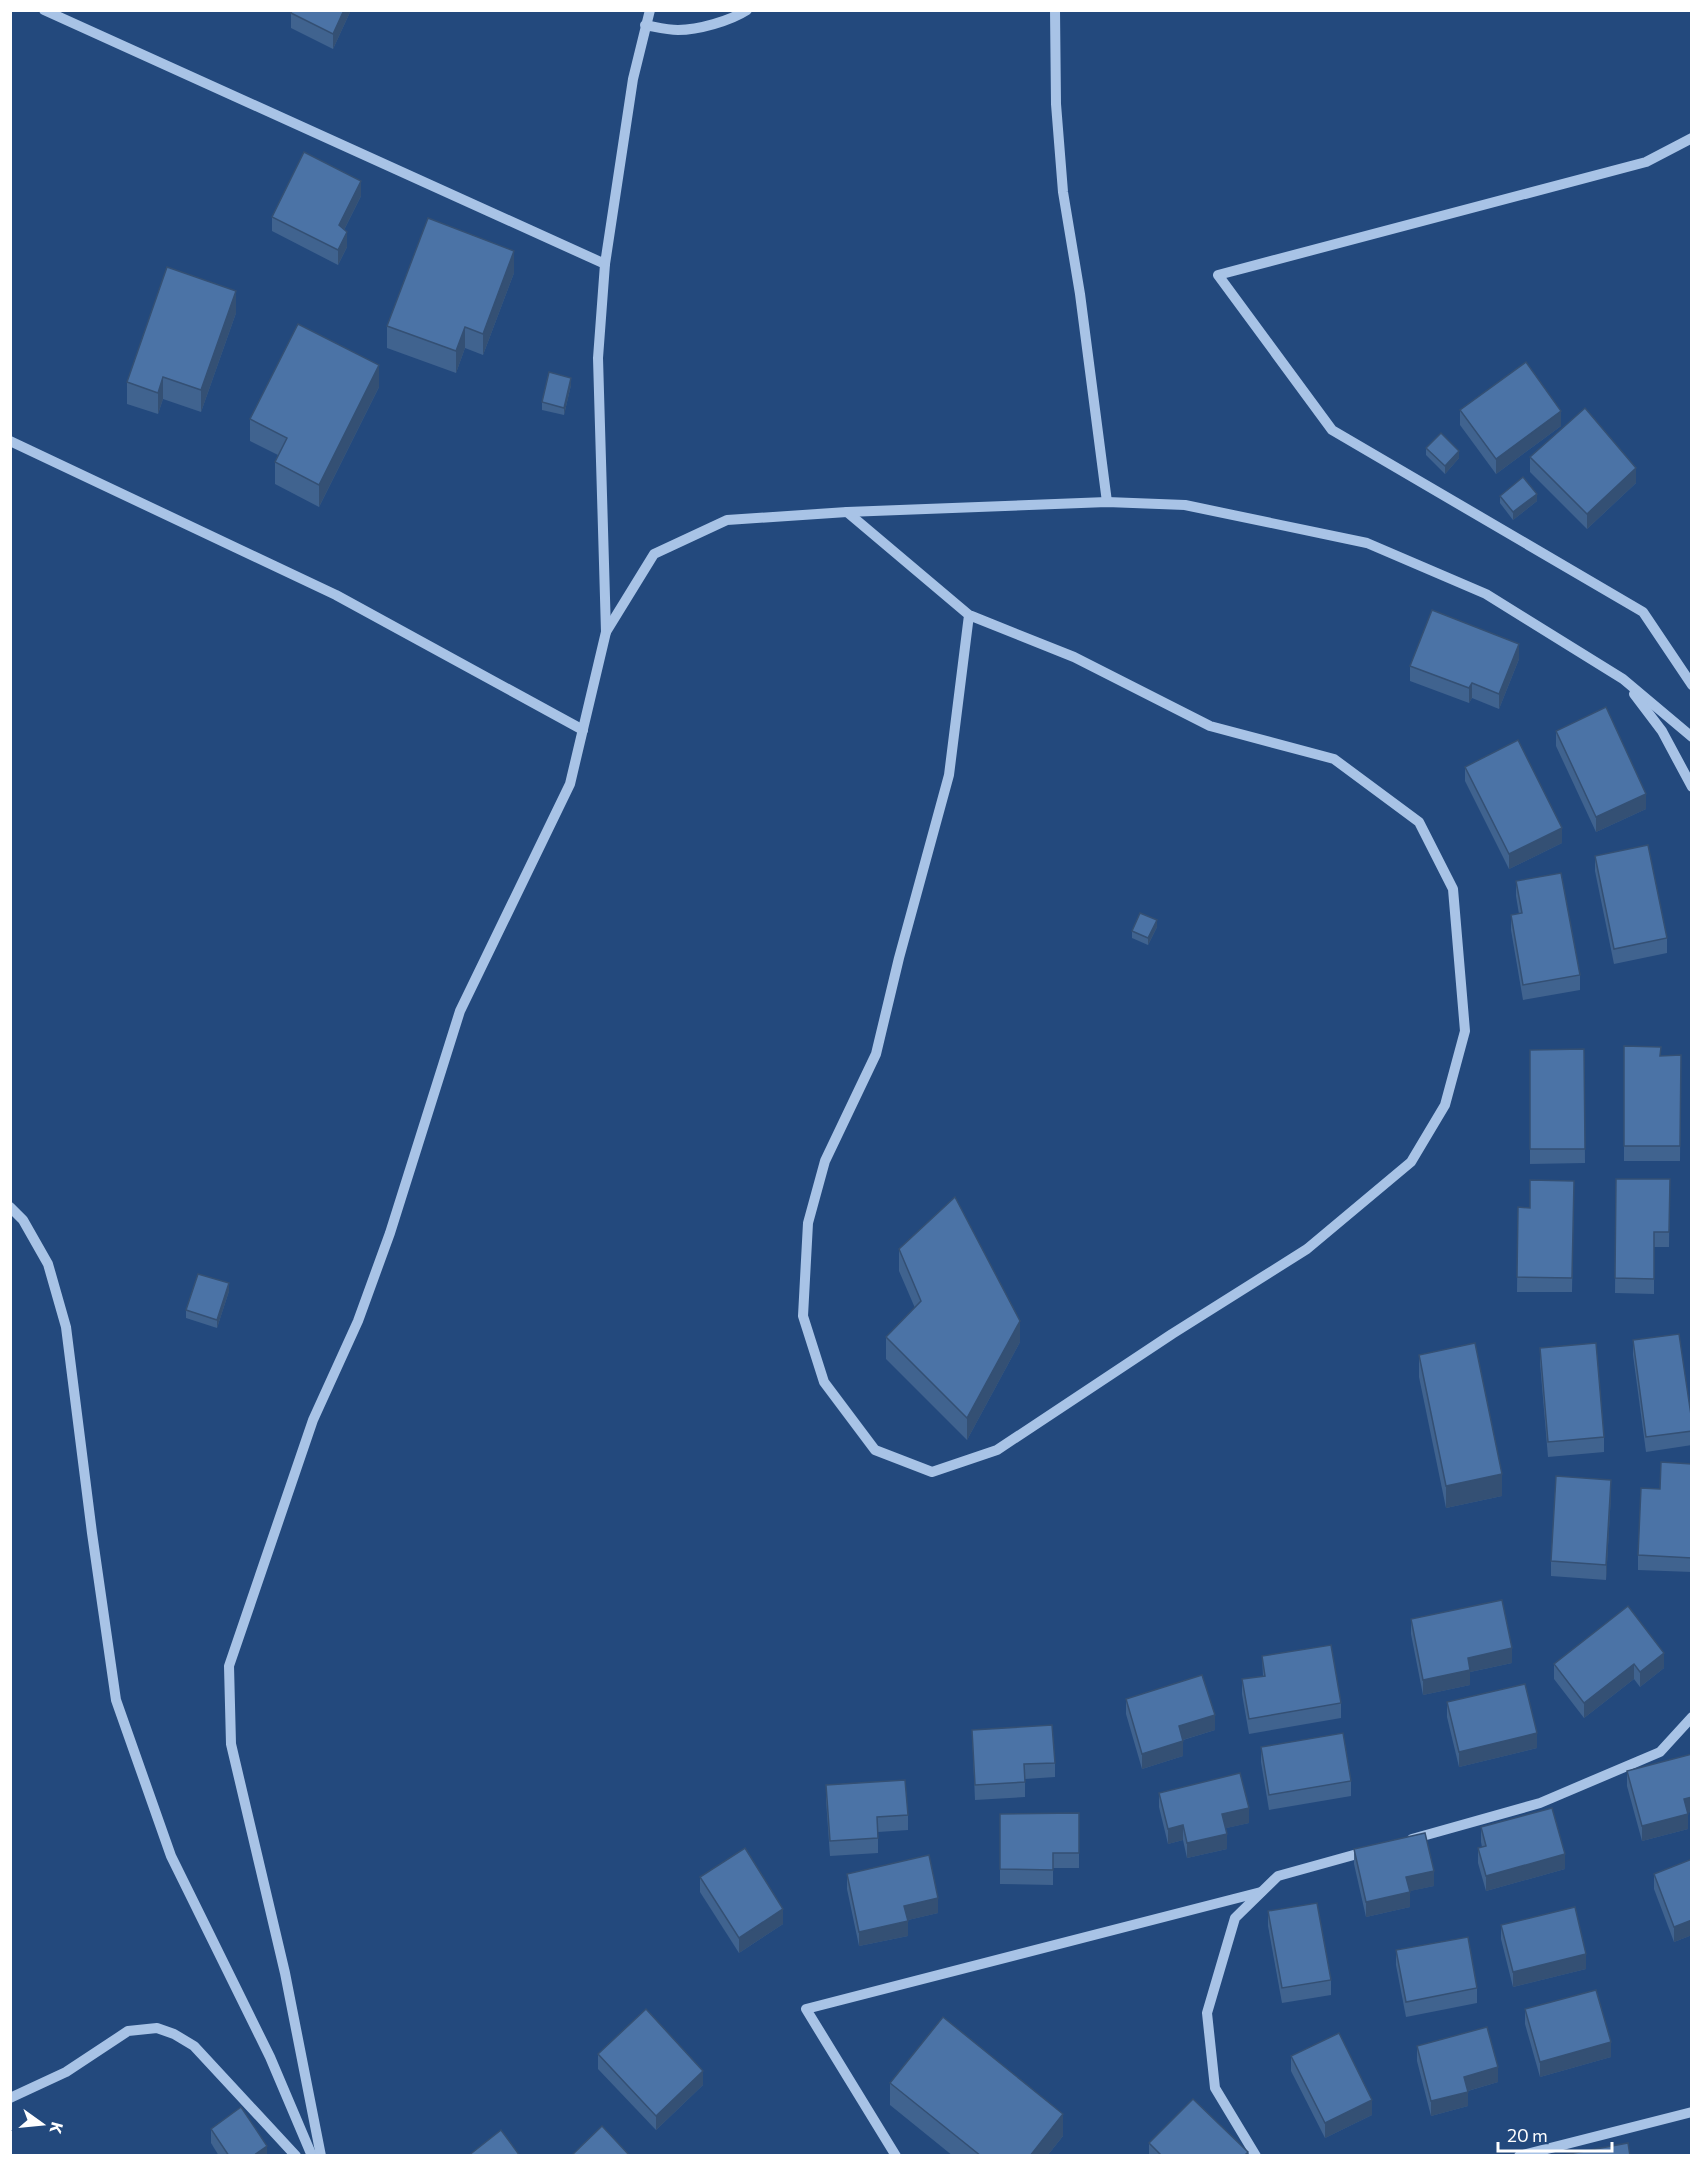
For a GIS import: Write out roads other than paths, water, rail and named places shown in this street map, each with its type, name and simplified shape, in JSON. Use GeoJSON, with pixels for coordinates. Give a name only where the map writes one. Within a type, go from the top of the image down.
{"type":"FeatureCollection","features":[{"type":"Feature","properties":{"kind":"street"},"geometry":{"type":"LineString","coordinates":[[44,10],[605,264]]}},
{"type":"Feature","properties":{"kind":"street"},"geometry":{"type":"LineString","coordinates":[[321,2156],[285,1973],[231,1744],[229,1666],[313,1420],[358,1321],[390,1233],[460,1011],[570,784],[606,632],[598,358],[605,264],[633,79],[650,10]]}},
{"type":"Feature","properties":{"kind":"street"},"geometry":{"type":"LineString","coordinates":[[645,25],[680,30],[714,24],[738,16],[747,10]]}},
{"type":"Feature","properties":{"kind":"street"},"geometry":{"type":"LineString","coordinates":[[1055,10],[1056,104],[1063,192],[1081,306],[1107,502]]}},
{"type":"Feature","properties":{"kind":"street"},"geometry":{"type":"LineString","coordinates":[[1692,138],[1646,162],[1218,275],[1332,430],[1643,612],[1692,685]]}},
{"type":"Feature","properties":{"kind":"street"},"geometry":{"type":"LineString","coordinates":[[10,441],[336,595],[583,730]]}},
{"type":"Feature","properties":{"kind":"street"},"geometry":{"type":"LineString","coordinates":[[606,632],[654,554],[727,520],[847,512],[1107,502],[1185,505],[1367,543],[1486,594],[1623,679],[1692,736]]}},
{"type":"Feature","properties":{"kind":"street"},"geometry":{"type":"LineString","coordinates":[[847,512],[969,615],[1074,657],[1210,726],[1334,759],[1419,822],[1454,889],[1465,1030],[1445,1105],[1411,1162],[1307,1249],[1172,1334],[998,1450],[932,1472],[875,1450],[824,1382],[803,1316],[808,1223],[822,1171],[876,1054],[899,958],[949,775],[969,615]]}},
{"type":"Feature","properties":{"kind":"street"},"geometry":{"type":"LineString","coordinates":[[1623,679],[1662,732],[1692,787]]}},
{"type":"Feature","properties":{"kind":"street"},"geometry":{"type":"LineString","coordinates":[[10,1207],[23,1220],[48,1264],[66,1327],[116,1700],[171,1856],[270,2057],[312,2156]]}},
{"type":"Feature","properties":{"kind":"street"},"geometry":{"type":"LineString","coordinates":[[1403,1841],[1540,1803],[1660,1752],[1692,1717]]}},
{"type":"Feature","properties":{"kind":"street"},"geometry":{"type":"LineString","coordinates":[[1256,2156],[1215,2088],[1207,2013],[1235,1918],[1278,1876],[1381,1847]]}},
{"type":"Feature","properties":{"kind":"street"},"geometry":{"type":"LineString","coordinates":[[896,2156],[806,2009],[1261,1892]]}},
{"type":"Feature","properties":{"kind":"street"},"geometry":{"type":"LineString","coordinates":[[10,2098],[66,2072],[128,2031],[157,2028],[174,2034],[194,2046],[296,2156]]}},
{"type":"Feature","properties":{"kind":"street"},"geometry":{"type":"LineString","coordinates":[[1519,2156],[1692,2112]]}}]}
